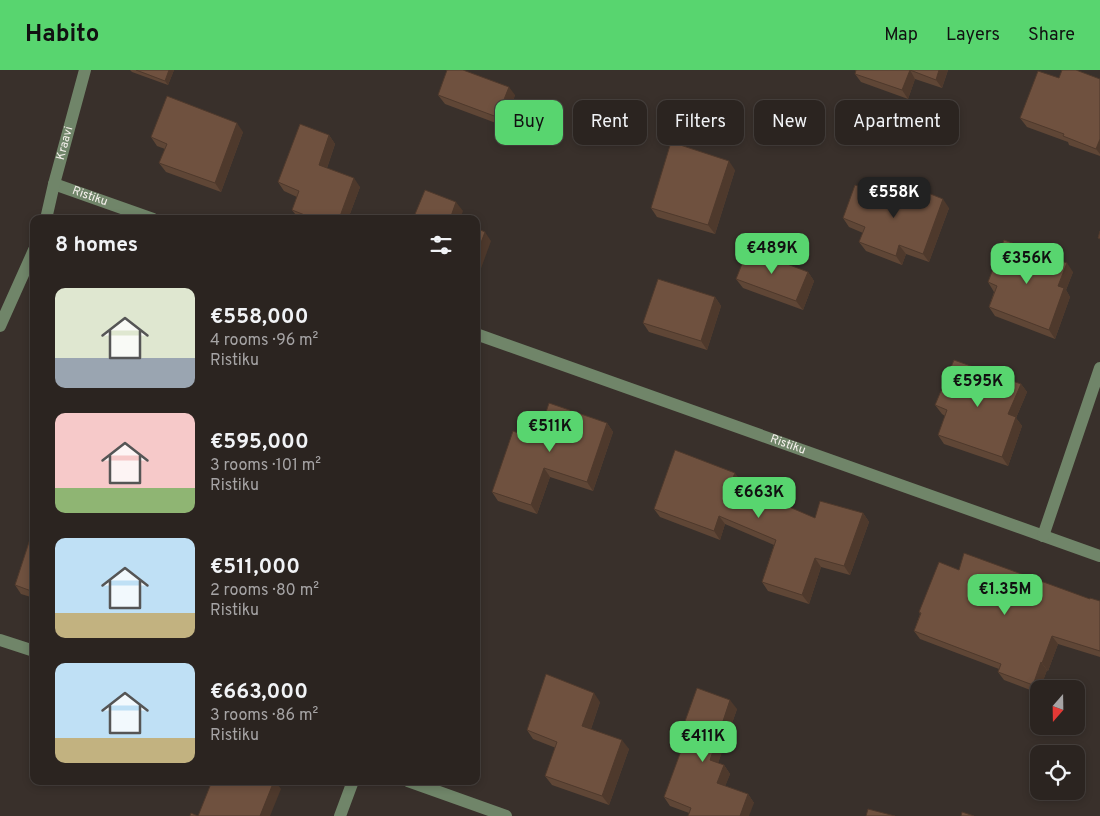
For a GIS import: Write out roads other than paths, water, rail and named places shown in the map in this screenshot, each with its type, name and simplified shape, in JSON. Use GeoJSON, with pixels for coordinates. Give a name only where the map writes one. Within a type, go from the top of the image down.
{"type":"FeatureCollection","features":[{"type":"Feature","properties":{"kind":"street","name":"Kraavi"},"geometry":{"type":"LineString","coordinates":[[47,215],[85,70]]}},
{"type":"Feature","properties":{"kind":"street","name":"Ristiku"},"geometry":{"type":"LineString","coordinates":[[54,184],[142,215]]}},
{"type":"Feature","properties":{"kind":"street"},"geometry":{"type":"LineString","coordinates":[[0,326],[30,259]]}},
{"type":"Feature","properties":{"kind":"street","name":"Ristiku"},"geometry":{"type":"LineString","coordinates":[[480,335],[1100,556]]}},
{"type":"Feature","properties":{"kind":"street"},"geometry":{"type":"LineString","coordinates":[[1043,536],[1100,368]]}},
{"type":"Feature","properties":{"kind":"street"},"geometry":{"type":"LineString","coordinates":[[0,640],[30,650]]}},
{"type":"Feature","properties":{"kind":"street"},"geometry":{"type":"LineString","coordinates":[[340,816],[352,785]]}},
{"type":"Feature","properties":{"kind":"street"},"geometry":{"type":"LineString","coordinates":[[419,785],[506,816]]}}]}
